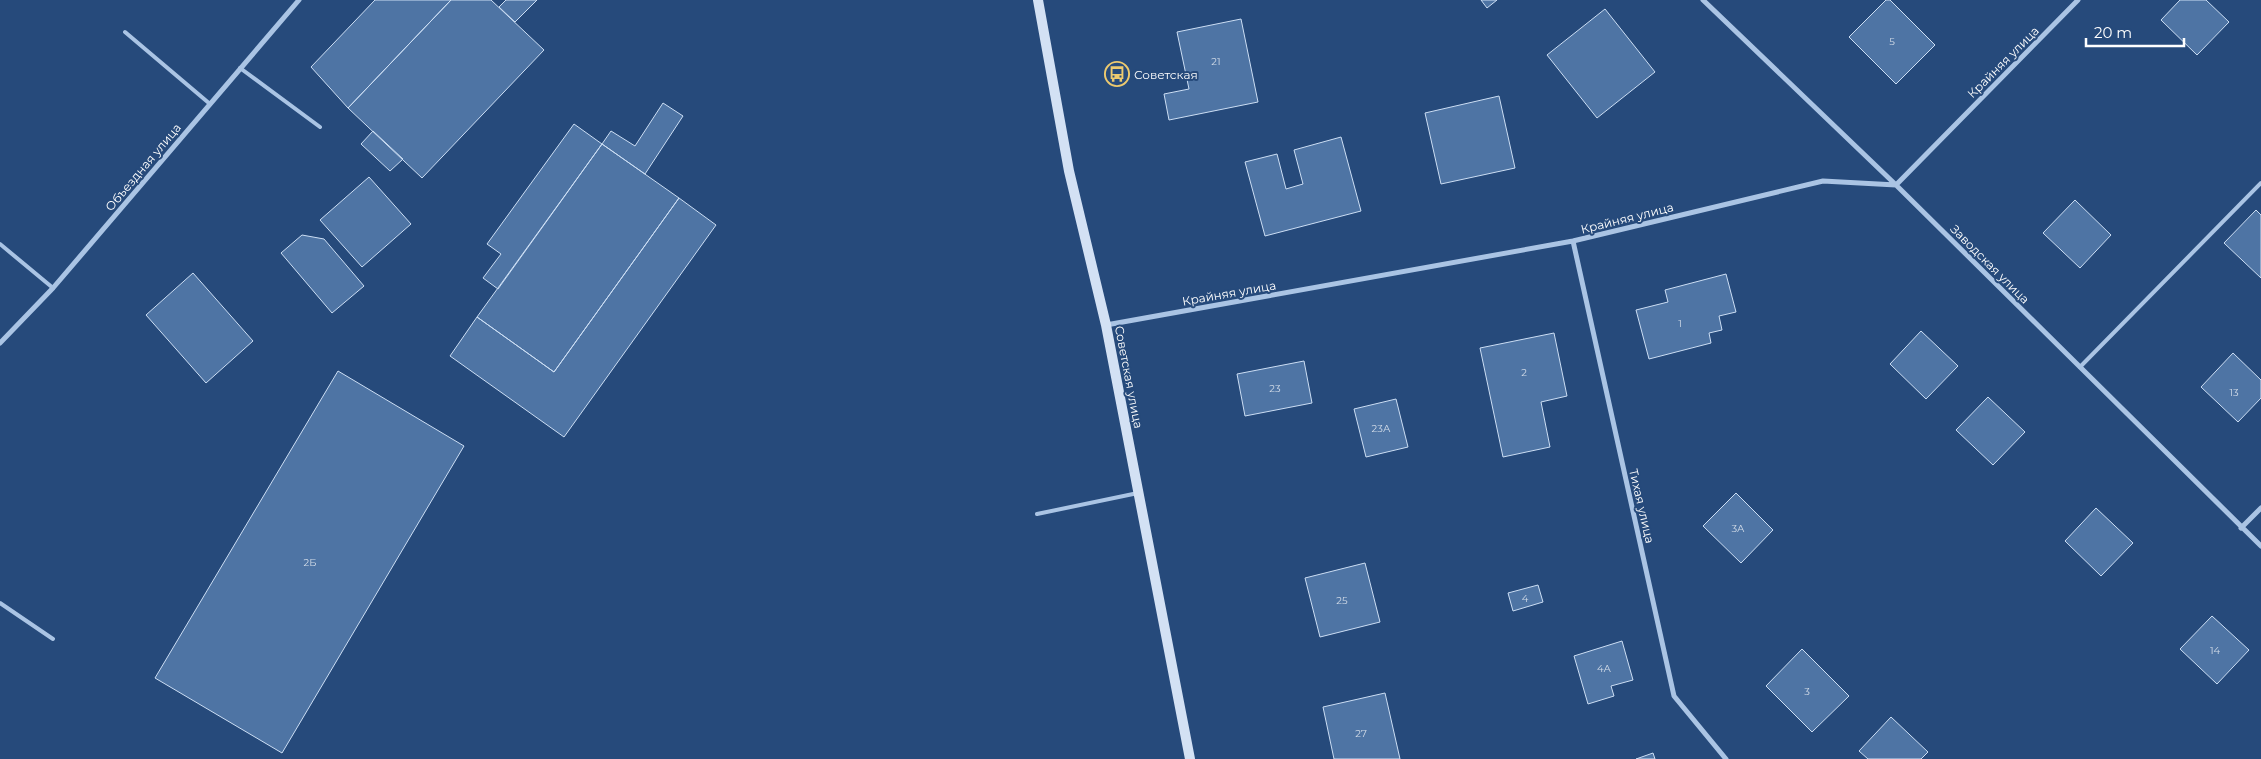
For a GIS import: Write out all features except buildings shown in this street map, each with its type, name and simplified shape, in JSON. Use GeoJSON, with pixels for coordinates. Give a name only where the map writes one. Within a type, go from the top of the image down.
{"type":"FeatureCollection","features":[{"type":"Feature","properties":{"kind":"street","name":"Объездная улица"},"geometry":{"type":"LineString","coordinates":[[0,343],[53,288],[298,0]]}},
{"type":"Feature","properties":{"kind":"street","name":"Советская улица"},"geometry":{"type":"LineString","coordinates":[[1038,0],[1069,171],[1106,325],[1190,759]]}},
{"type":"Feature","properties":{"kind":"street","name":"Заводская улица"},"geometry":{"type":"LineString","coordinates":[[1702,0],[1896,184],[2261,546]]}},
{"type":"Feature","properties":{"kind":"street","name":"Крайняя улица"},"geometry":{"type":"LineString","coordinates":[[1106,325],[1573,242],[1823,182],[1896,184],[2078,0]]}},
{"type":"Feature","properties":{"kind":"street","name":"Тихая улица"},"geometry":{"type":"LineString","coordinates":[[1573,242],[1674,696],[1726,759]]}},
{"type":"Feature","properties":{"kind":"street"},"geometry":{"type":"LineString","coordinates":[[2241,528],[2261,508]]}},
{"type":"Feature","properties":{"kind":"lane"},"geometry":{"type":"LineString","coordinates":[[125,32],[210,104]]}},
{"type":"Feature","properties":{"kind":"lane"},"geometry":{"type":"LineString","coordinates":[[240,68],[320,127]]}},
{"type":"Feature","properties":{"kind":"lane"},"geometry":{"type":"LineString","coordinates":[[2080,367],[2261,183]]}},
{"type":"Feature","properties":{"kind":"lane"},"geometry":{"type":"LineString","coordinates":[[0,244],[53,288]]}},
{"type":"Feature","properties":{"kind":"lane"},"geometry":{"type":"LineString","coordinates":[[1037,514],[1139,492]]}},
{"type":"Feature","properties":{"kind":"lane"},"geometry":{"type":"LineString","coordinates":[[0,603],[53,639]]}},
{"type":"Feature","properties":{"kind":"place","name":"Советская"},"geometry":{"type":"Point","coordinates":[1117,74]}}]}
